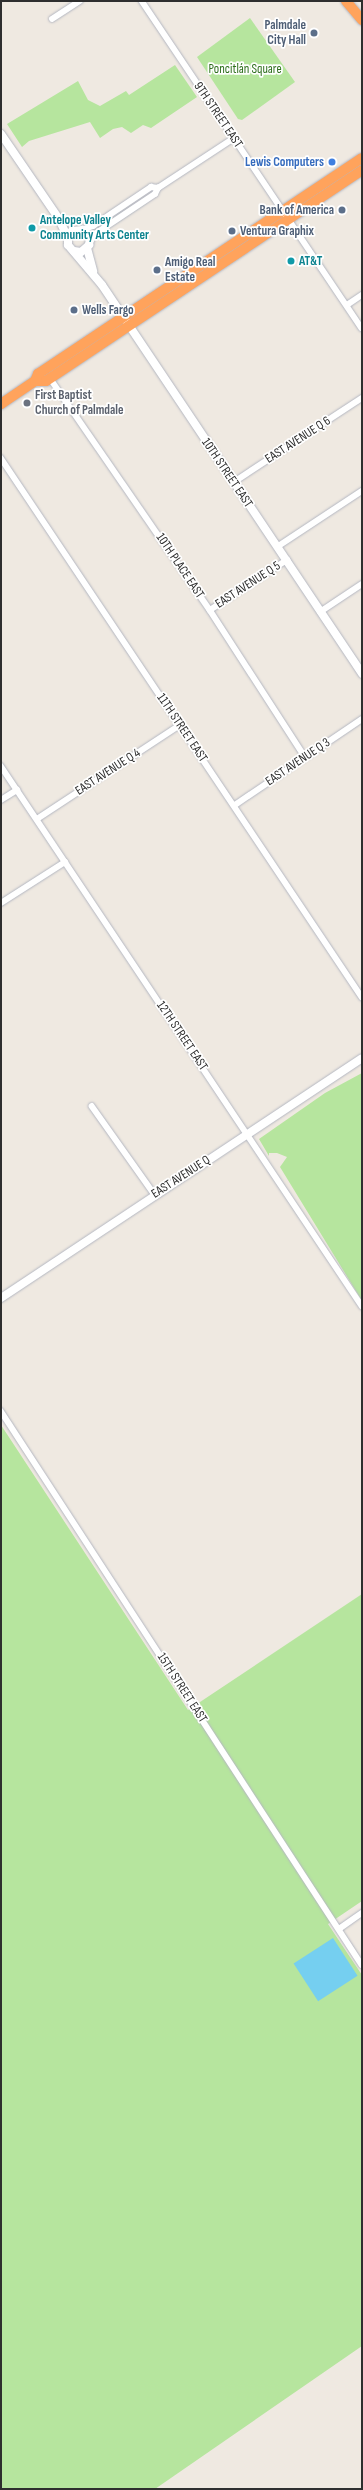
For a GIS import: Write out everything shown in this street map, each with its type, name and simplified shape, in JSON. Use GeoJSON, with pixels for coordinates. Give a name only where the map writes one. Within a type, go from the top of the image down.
{"type":"FeatureCollection","features":[{"type":"Feature","properties":{"kind":"highway"},"geometry":{"type":"LineString","coordinates":[[346,1],[362,20]]}},
{"type":"Feature","properties":{"kind":"highway"},"geometry":{"type":"LineString","coordinates":[[286,215],[362,158]]}},
{"type":"Feature","properties":{"kind":"highway"},"geometry":{"type":"LineString","coordinates":[[35,381],[38,374],[126,321],[286,215],[362,170]]}},
{"type":"Feature","properties":{"kind":"highway"},"geometry":{"type":"LineString","coordinates":[[1,404],[35,381],[50,378],[126,321]]}},
{"type":"Feature","properties":{"kind":"main road"},"geometry":{"type":"LineString","coordinates":[[1,134],[60,219],[68,238],[68,245],[74,251],[89,245],[89,235],[60,219]]}},
{"type":"Feature","properties":{"kind":"main road"},"geometry":{"type":"LineString","coordinates":[[68,238],[79,230]]}},
{"type":"Feature","properties":{"kind":"main road","name":"10TH STREET EAST"},"geometry":{"type":"LineString","coordinates":[[89,245],[93,272]]}},
{"type":"Feature","properties":{"kind":"main road","name":"10TH STREET EAST"},"geometry":{"type":"LineString","coordinates":[[74,251],[93,272],[362,674]]}},
{"type":"Feature","properties":{"kind":"main road","name":"EAST AVENUE Q"},"geometry":{"type":"LineString","coordinates":[[1,1298],[154,1194],[248,1134],[362,1058]]}},
{"type":"Feature","properties":{"kind":"street"},"geometry":{"type":"LineString","coordinates":[[52,19],[80,1]]}},
{"type":"Feature","properties":{"kind":"street","name":"9TH STREET EAST"},"geometry":{"type":"LineString","coordinates":[[142,1],[362,328]]}},
{"type":"Feature","properties":{"kind":"street"},"geometry":{"type":"LineString","coordinates":[[89,245],[95,234],[155,194],[158,188],[234,138]]}},
{"type":"Feature","properties":{"kind":"street"},"geometry":{"type":"LineString","coordinates":[[79,230],[93,226],[151,188],[158,188]]}},
{"type":"Feature","properties":{"kind":"street"},"geometry":{"type":"LineString","coordinates":[[347,305],[362,295]]}},
{"type":"Feature","properties":{"kind":"street","name":"10TH PLACE EAST"},"geometry":{"type":"LineString","coordinates":[[50,378],[80,418],[210,610],[305,757]]}},
{"type":"Feature","properties":{"kind":"street","name":"EAST AVENUE Q 6"},"geometry":{"type":"LineString","coordinates":[[234,482],[362,398]]}},
{"type":"Feature","properties":{"kind":"street","name":"11TH STREET EAST"},"geometry":{"type":"LineString","coordinates":[[1,458],[362,997]]}},
{"type":"Feature","properties":{"kind":"street","name":"EAST AVENUE Q 5"},"geometry":{"type":"LineString","coordinates":[[277,546],[362,491]]}},
{"type":"Feature","properties":{"kind":"street","name":"EAST AVENUE Q 5"},"geometry":{"type":"LineString","coordinates":[[210,610],[287,560]]}},
{"type":"Feature","properties":{"kind":"street"},"geometry":{"type":"LineString","coordinates":[[320,612],[362,584]]}},
{"type":"Feature","properties":{"kind":"street","name":"EAST AVENUE Q 3"},"geometry":{"type":"LineString","coordinates":[[234,805],[362,719]]}},
{"type":"Feature","properties":{"kind":"street","name":"EAST AVENUE Q 4"},"geometry":{"type":"LineString","coordinates":[[37,819],[180,725]]}},
{"type":"Feature","properties":{"kind":"street","name":"12TH STREET EAST"},"geometry":{"type":"LineString","coordinates":[[1,766],[362,1306]]}},
{"type":"Feature","properties":{"kind":"street"},"geometry":{"type":"LineString","coordinates":[[1,800],[17,790]]}},
{"type":"Feature","properties":{"kind":"street"},"geometry":{"type":"LineString","coordinates":[[1,903],[65,862]]}},
{"type":"Feature","properties":{"kind":"street"},"geometry":{"type":"LineString","coordinates":[[92,1106],[154,1194]]}},
{"type":"Feature","properties":{"kind":"street","name":"15TH STREET EAST"},"geometry":{"type":"LineString","coordinates":[[1,1411],[362,1965]]}},
{"type":"Feature","properties":{"kind":"street"},"geometry":{"type":"LineString","coordinates":[[338,1929],[362,1913]]}},
{"type":"Feature","properties":{"kind":"green space","name":"Poncitlán Square"},"geometry":{"type":"Polygon","coordinates":[[[250,18],[295,82],[242,120],[238,119],[197,57],[250,18]]]}},
{"type":"Feature","properties":{"kind":"green space"},"geometry":{"type":"Polygon","coordinates":[[[175,65],[197,97],[151,128],[143,125],[131,133],[122,127],[113,129],[100,138],[90,122],[29,141],[22,147],[7,124],[78,81],[88,100],[100,106],[126,91],[129,95],[175,65]]]}},
{"type":"Feature","properties":{"kind":"green space"},"geometry":{"type":"Polygon","coordinates":[[[362,1073],[362,1301],[280,1167],[287,1157],[277,1153],[269,1153],[269,1156],[259,1139],[325,1093],[362,1073]]]}},
{"type":"Feature","properties":{"kind":"green space"},"geometry":{"type":"Polygon","coordinates":[[[1,1425],[188,1710],[362,1594],[362,1901],[328,1924],[362,1975],[362,2346],[155,2489],[1,2489],[1,1425]]]}},
{"type":"Feature","properties":{"kind":"water"},"geometry":{"type":"Polygon","coordinates":[[[333,1938],[358,1976],[318,2001],[294,1964],[333,1938]]]}},
{"type":"Feature","properties":{"kind":"place","name":"Palmdale City Hall"},"geometry":{"type":"Point","coordinates":[314,33]}},
{"type":"Feature","properties":{"kind":"place","name":"Lewis Computers"},"geometry":{"type":"Point","coordinates":[332,162]}},
{"type":"Feature","properties":{"kind":"place","name":"Bank of America"},"geometry":{"type":"Point","coordinates":[342,210]}},
{"type":"Feature","properties":{"kind":"place","name":"Antelope Valley Community Arts Center"},"geometry":{"type":"Point","coordinates":[32,228]}},
{"type":"Feature","properties":{"kind":"place","name":"Ventura Graphix"},"geometry":{"type":"Point","coordinates":[232,231]}},
{"type":"Feature","properties":{"kind":"place","name":"AT&T"},"geometry":{"type":"Point","coordinates":[291,261]}},
{"type":"Feature","properties":{"kind":"place","name":"Amigo Real Estate"},"geometry":{"type":"Point","coordinates":[157,270]}},
{"type":"Feature","properties":{"kind":"place","name":"Wells Fargo"},"geometry":{"type":"Point","coordinates":[74,310]}},
{"type":"Feature","properties":{"kind":"place","name":"First Baptist Church of Palmdale"},"geometry":{"type":"Point","coordinates":[27,403]}}]}
